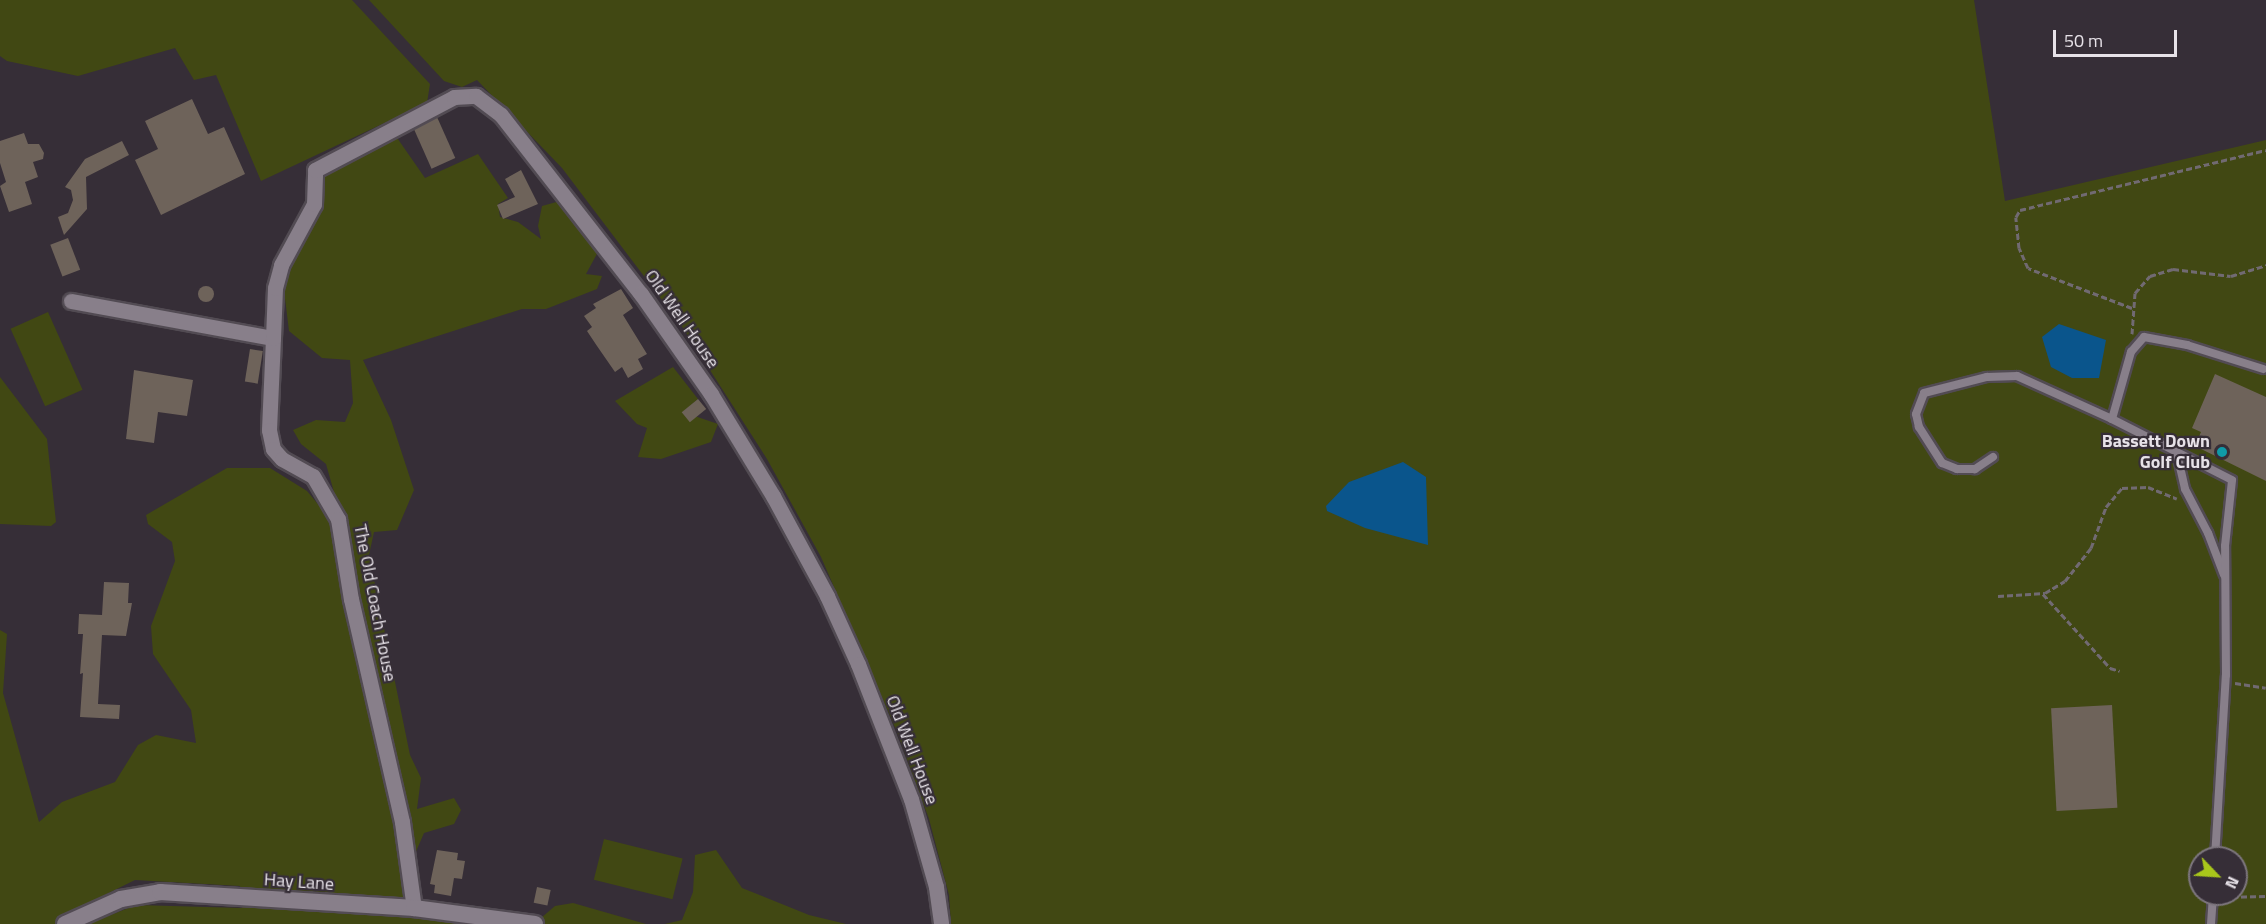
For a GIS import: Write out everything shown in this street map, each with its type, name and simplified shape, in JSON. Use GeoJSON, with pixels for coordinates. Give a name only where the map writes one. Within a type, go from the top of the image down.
{"type":"FeatureCollection","features":[{"type":"Feature","properties":{"kind":"street","name":"Old Well House"},"geometry":{"type":"LineString","coordinates":[[273,338],[275,288],[281,265],[314,204],[315,170],[454,97],[476,96],[501,115],[641,294],[711,394],[773,496],[827,596],[858,664],[915,811],[936,887],[941,924]]}},
{"type":"Feature","properties":{"kind":"street"},"geometry":{"type":"LineString","coordinates":[[71,301],[273,338]]}},
{"type":"Feature","properties":{"kind":"street","name":"The Old Coach House"},"geometry":{"type":"LineString","coordinates":[[273,338],[269,429],[273,449],[282,459],[313,476],[338,519],[351,599],[402,822],[414,908]]}},
{"type":"Feature","properties":{"kind":"street","name":"Hay Lane"},"geometry":{"type":"LineString","coordinates":[[65,924],[121,899],[160,892],[414,908],[453,918],[535,924]]}},
{"type":"Feature","properties":{"kind":"lane"},"geometry":{"type":"LineString","coordinates":[[2112,419],[2137,342],[2144,337],[2159,338],[2263,369]]}},
{"type":"Feature","properties":{"kind":"lane"},"geometry":{"type":"LineString","coordinates":[[1993,457],[1966,470],[1942,462],[1919,427],[1916,414],[1924,393],[1988,377],[2017,376],[2112,419],[2232,480],[2225,577],[2226,682],[2216,846]]}},
{"type":"Feature","properties":{"kind":"lane"},"geometry":{"type":"LineString","coordinates":[[2177,454],[2190,499],[2225,577]]}},
{"type":"Feature","properties":{"kind":"lane"},"geometry":{"type":"LineString","coordinates":[[2211,924],[2212,906]]}},
{"type":"Feature","properties":{"kind":"path"},"geometry":{"type":"LineString","coordinates":[[2132,308],[2028,268],[2019,248],[2016,217],[2020,210],[2266,150]]}},
{"type":"Feature","properties":{"kind":"path"},"geometry":{"type":"LineString","coordinates":[[2137,342],[2130,329],[2132,308],[2143,281],[2164,270],[2231,276],[2266,265]]}},
{"type":"Feature","properties":{"kind":"path"},"geometry":{"type":"LineString","coordinates":[[1998,596],[2043,594],[2059,586],[2076,568],[2094,541],[2109,501],[2122,488],[2148,487],[2179,500],[2190,499]]}},
{"type":"Feature","properties":{"kind":"path"},"geometry":{"type":"LineString","coordinates":[[2043,594],[2110,668],[2120,671]]}},
{"type":"Feature","properties":{"kind":"path"},"geometry":{"type":"LineString","coordinates":[[2226,682],[2266,688]]}},
{"type":"Feature","properties":{"kind":"path"},"geometry":{"type":"LineString","coordinates":[[2248,896],[2266,896]]}},
{"type":"Feature","properties":{"kind":"green space"},"geometry":{"type":"Polygon","coordinates":[[[0,0],[352,0],[430,84],[427,103],[261,181],[216,75],[194,80],[175,48],[78,76],[7,61],[0,56],[0,0]]]}},
{"type":"Feature","properties":{"kind":"green space"},"geometry":{"type":"Polygon","coordinates":[[[369,0],[1974,0],[2005,201],[2266,140],[2266,924],[951,924],[949,895],[929,819],[897,732],[821,557],[767,459],[681,325],[562,168],[477,80],[462,87],[444,81],[369,0]]]}},
{"type":"Feature","properties":{"kind":"green space"},"geometry":{"type":"Polygon","coordinates":[[[393,132],[425,178],[478,154],[508,198],[498,204],[500,217],[518,222],[541,239],[538,226],[542,206],[560,201],[574,214],[598,252],[586,274],[602,276],[597,289],[546,309],[522,309],[363,360],[391,420],[414,490],[397,530],[374,532],[369,555],[410,755],[421,778],[417,809],[454,798],[461,810],[454,824],[424,833],[405,877],[420,913],[497,924],[88,924],[136,905],[242,908],[240,886],[135,880],[68,913],[62,924],[0,924],[0,630],[7,634],[3,693],[39,822],[62,802],[115,782],[138,745],[156,735],[196,743],[191,710],[153,654],[151,626],[175,561],[172,542],[148,524],[146,515],[227,468],[270,468],[307,491],[337,527],[344,586],[393,815],[348,541],[326,464],[301,444],[293,430],[316,420],[345,422],[353,403],[350,360],[322,358],[289,331],[283,282],[321,168],[393,132]]]}},
{"type":"Feature","properties":{"kind":"green space"},"geometry":{"type":"Polygon","coordinates":[[[48,312],[83,390],[45,406],[11,329],[48,312]]]}},
{"type":"Feature","properties":{"kind":"green space"},"geometry":{"type":"Polygon","coordinates":[[[673,367],[698,399],[683,412],[718,424],[711,442],[661,459],[638,457],[647,428],[637,424],[615,401],[673,367]]]}},
{"type":"Feature","properties":{"kind":"green space"},"geometry":{"type":"Polygon","coordinates":[[[0,377],[47,439],[56,522],[51,526],[0,524],[0,377]]]}},
{"type":"Feature","properties":{"kind":"green space"},"geometry":{"type":"Polygon","coordinates":[[[604,839],[683,859],[672,899],[594,880],[604,839]]]}},
{"type":"Feature","properties":{"kind":"green space"},"geometry":{"type":"Polygon","coordinates":[[[716,850],[742,888],[809,915],[846,924],[665,924],[682,920],[693,892],[695,855],[716,850]]]}},
{"type":"Feature","properties":{"kind":"green space"},"geometry":{"type":"Polygon","coordinates":[[[573,903],[646,924],[534,924],[555,906],[573,903]]]}},
{"type":"Feature","properties":{"kind":"water"},"geometry":{"type":"Polygon","coordinates":[[[2059,324],[2106,340],[2099,378],[2072,378],[2051,367],[2042,337],[2059,324]]]}},
{"type":"Feature","properties":{"kind":"water"},"geometry":{"type":"Polygon","coordinates":[[[1403,462],[1426,477],[1428,545],[1365,528],[1327,511],[1326,506],[1349,482],[1403,462]]]}},
{"type":"Feature","properties":{"kind":"building"},"geometry":{"type":"Polygon","coordinates":[[[192,99],[208,134],[224,127],[245,174],[161,215],[135,160],[158,149],[145,121],[192,99]]]}},
{"type":"Feature","properties":{"kind":"building"},"geometry":{"type":"Polygon","coordinates":[[[437,117],[455,158],[432,169],[413,128],[437,117]]]}},
{"type":"Feature","properties":{"kind":"building"},"geometry":{"type":"Polygon","coordinates":[[[24,133],[28,144],[39,144],[44,153],[43,159],[33,162],[38,177],[25,182],[32,204],[9,212],[0,186],[6,182],[0,163],[0,141],[24,133]]]}},
{"type":"Feature","properties":{"kind":"building"},"geometry":{"type":"Polygon","coordinates":[[[122,141],[129,155],[86,177],[87,209],[64,235],[58,217],[68,213],[73,200],[71,190],[65,187],[85,159],[122,141]]]}},
{"type":"Feature","properties":{"kind":"building"},"geometry":{"type":"Polygon","coordinates":[[[521,170],[538,204],[503,219],[497,205],[515,197],[505,179],[521,170]]]}},
{"type":"Feature","properties":{"kind":"building"},"geometry":{"type":"Polygon","coordinates":[[[68,238],[80,270],[62,277],[50,245],[68,238]]]}},
{"type":"Feature","properties":{"kind":"building"},"geometry":{"type":"Polygon","coordinates":[[[206,286],[214,294],[206,302],[198,294],[206,286]]]}},
{"type":"Feature","properties":{"kind":"building"},"geometry":{"type":"Polygon","coordinates":[[[621,289],[633,308],[623,315],[647,354],[638,359],[643,369],[628,378],[622,367],[615,372],[587,331],[592,327],[584,316],[596,308],[593,304],[621,289]]]}},
{"type":"Feature","properties":{"kind":"building"},"geometry":{"type":"Polygon","coordinates":[[[250,349],[263,351],[258,384],[245,382],[250,349]]]}},
{"type":"Feature","properties":{"kind":"building"},"geometry":{"type":"Polygon","coordinates":[[[134,370],[193,380],[187,416],[158,412],[154,443],[126,439],[134,370]]]}},
{"type":"Feature","properties":{"kind":"building","name":"Bassett Down Golf Club"},"geometry":{"type":"Polygon","coordinates":[[[2215,374],[2266,397],[2266,481],[2195,446],[2201,432],[2192,428],[2215,374]]]}},
{"type":"Feature","properties":{"kind":"building"},"geometry":{"type":"Polygon","coordinates":[[[698,399],[706,409],[690,422],[682,412],[698,399]]]}},
{"type":"Feature","properties":{"kind":"building"},"geometry":{"type":"Polygon","coordinates":[[[104,582],[129,583],[128,603],[132,603],[126,636],[102,635],[98,704],[120,705],[119,719],[80,717],[83,634],[78,634],[79,614],[102,615],[104,582]]]}},
{"type":"Feature","properties":{"kind":"building"},"geometry":{"type":"Polygon","coordinates":[[[2112,705],[2117,808],[2056,811],[2051,708],[2112,705]]]}},
{"type":"Feature","properties":{"kind":"building"},"geometry":{"type":"Polygon","coordinates":[[[437,850],[458,853],[457,860],[465,861],[462,879],[454,878],[451,896],[434,893],[435,885],[430,884],[437,850]]]}},
{"type":"Feature","properties":{"kind":"building"},"geometry":{"type":"Polygon","coordinates":[[[537,887],[551,890],[547,906],[534,903],[537,887]]]}},
{"type":"Feature","properties":{"kind":"place","name":"Bassett Down Golf Club"},"geometry":{"type":"Point","coordinates":[2222,452]}}]}
